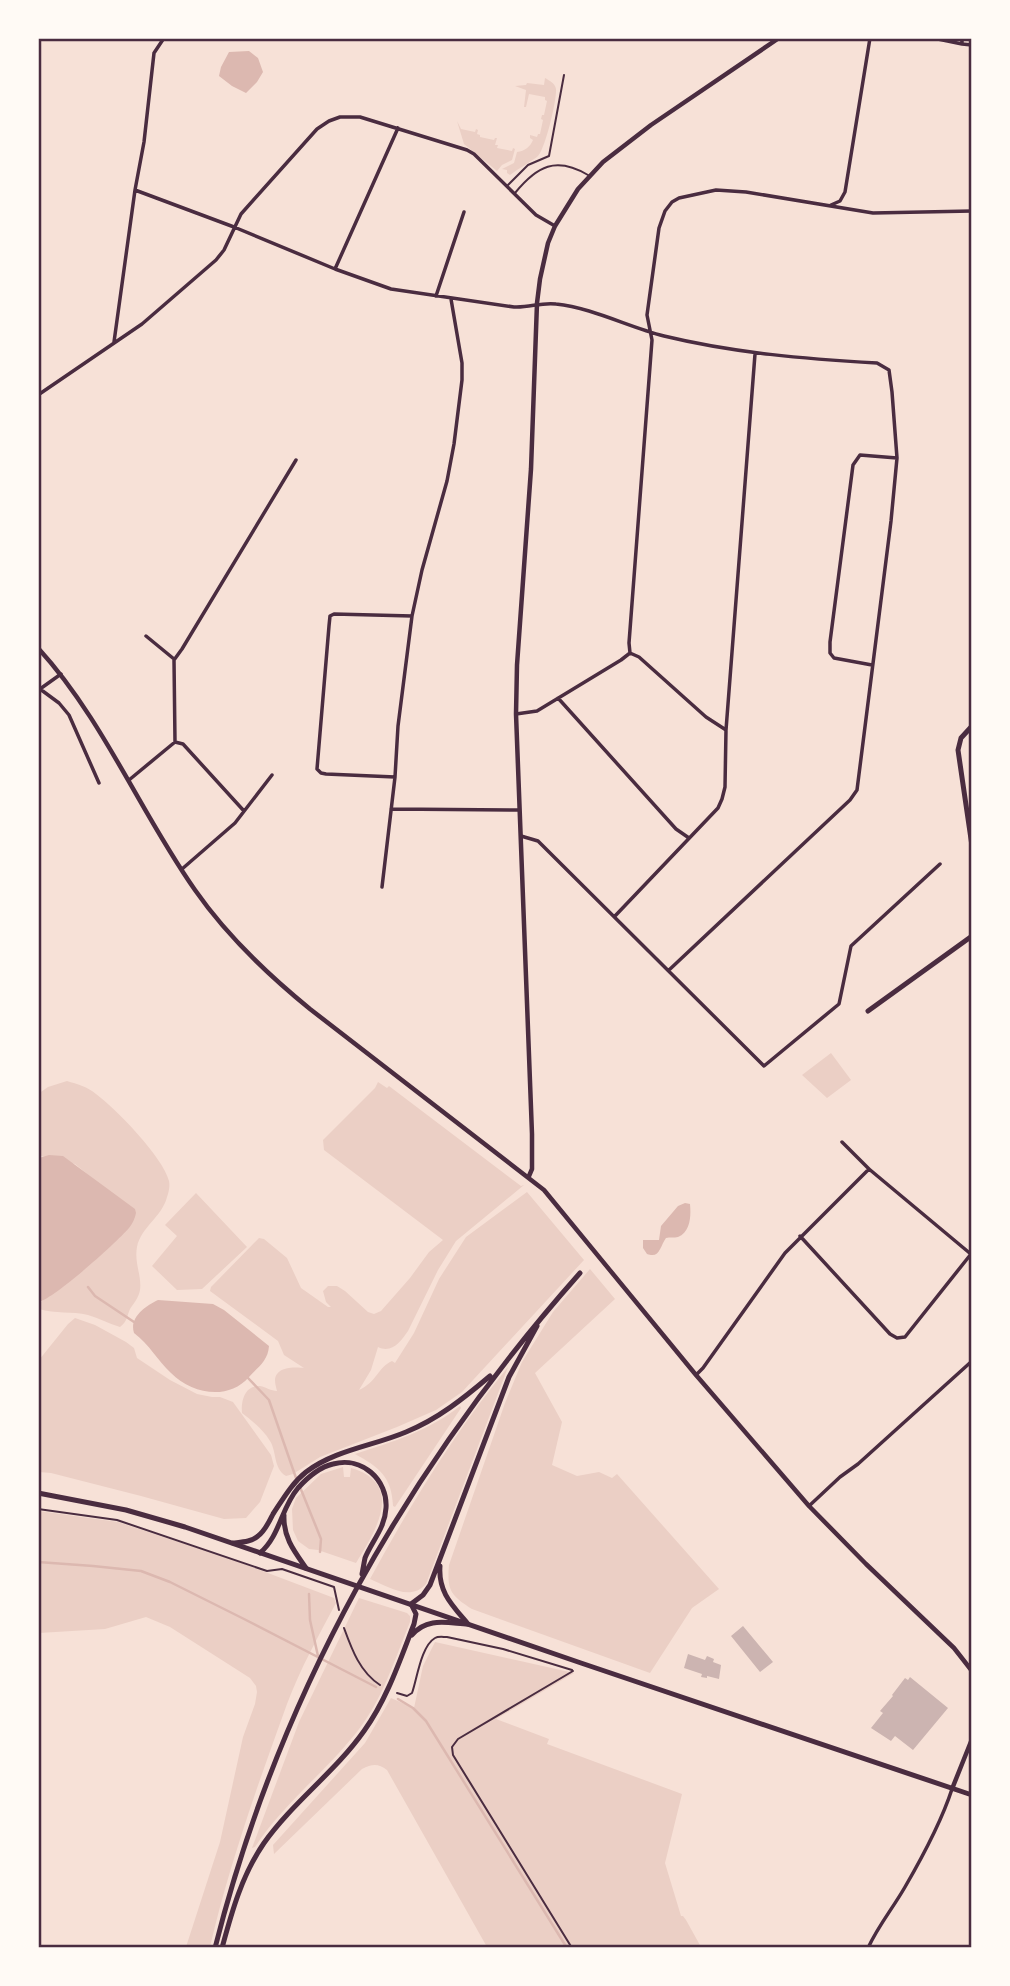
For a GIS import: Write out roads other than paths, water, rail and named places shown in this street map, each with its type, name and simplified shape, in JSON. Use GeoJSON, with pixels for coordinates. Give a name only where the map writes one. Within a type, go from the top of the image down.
{"type":"FeatureCollection","features":[{"type":"Feature","properties":{"kind":"main road"},"geometry":{"type":"LineString","coordinates":[[971,726],[961,738],[958,750],[971,846]]}},
{"type":"Feature","properties":{"kind":"main road"},"geometry":{"type":"LineString","coordinates":[[869,1011],[971,936]]}},
{"type":"Feature","properties":{"kind":"main road"},"geometry":{"type":"LineString","coordinates":[[215,1948],[252,1824],[322,1655],[360,1580],[430,1464],[501,1367],[580,1272]]}},
{"type":"Feature","properties":{"kind":"main road"},"geometry":{"type":"LineString","coordinates":[[411,1604],[427,1591],[509,1377],[550,1306]]}},
{"type":"Feature","properties":{"kind":"main road"},"geometry":{"type":"LineString","coordinates":[[233,1543],[249,1541],[261,1534],[295,1487],[323,1462],[426,1423],[447,1411],[501,1367]]}},
{"type":"Feature","properties":{"kind":"main road"},"geometry":{"type":"LineString","coordinates":[[309,1474],[325,1466],[348,1462],[365,1468],[379,1480],[385,1492],[386,1513],[380,1532],[365,1559],[360,1580]]}},
{"type":"Feature","properties":{"kind":"main road"},"geometry":{"type":"LineString","coordinates":[[260,1553],[272,1540],[295,1487]]}},
{"type":"Feature","properties":{"kind":"main road"},"geometry":{"type":"LineString","coordinates":[[38,1493],[152,1517],[233,1543],[971,1796]]}},
{"type":"Feature","properties":{"kind":"main road"},"geometry":{"type":"LineString","coordinates":[[284,1512],[286,1537],[306,1568]]}},
{"type":"Feature","properties":{"kind":"main road"},"geometry":{"type":"LineString","coordinates":[[260,1553],[261,1534]]}},
{"type":"Feature","properties":{"kind":"main road"},"geometry":{"type":"LineString","coordinates":[[441,1557],[441,1588],[448,1601],[468,1624]]}},
{"type":"Feature","properties":{"kind":"main road"},"geometry":{"type":"LineString","coordinates":[[222,1948],[236,1900],[257,1854],[281,1822],[363,1732],[382,1702],[415,1619],[415,1610],[411,1604]]}},
{"type":"Feature","properties":{"kind":"main road"},"geometry":{"type":"LineString","coordinates":[[405,1646],[425,1624],[468,1624]]}},
{"type":"Feature","properties":{"kind":"street"},"geometry":{"type":"LineString","coordinates":[[114,342],[144,142],[154,53],[164,38]]}},
{"type":"Feature","properties":{"kind":"street"},"geometry":{"type":"LineString","coordinates":[[528,1176],[532,1169],[532,1134],[516,714],[531,469],[537,303],[544,259],[555,226],[578,189],[603,162],[779,38]]}},
{"type":"Feature","properties":{"kind":"street"},"geometry":{"type":"LineString","coordinates":[[829,206],[840,201],[845,192],[870,38]]}},
{"type":"Feature","properties":{"kind":"street"},"geometry":{"type":"LineString","coordinates":[[933,38],[962,41],[971,45]]}},
{"type":"Feature","properties":{"kind":"street"},"geometry":{"type":"LineString","coordinates":[[38,395],[142,324],[216,260],[224,250],[241,214],[328,121],[351,116],[398,128],[474,154],[536,215],[555,226]]}},
{"type":"Feature","properties":{"kind":"street"},"geometry":{"type":"LineString","coordinates":[[335,269],[398,128]]}},
{"type":"Feature","properties":{"kind":"street"},"geometry":{"type":"LineString","coordinates":[[135,190],[391,289],[525,308],[537,303],[557,304],[663,335],[755,354],[877,363],[886,367],[891,374],[897,458],[857,790],[850,800],[669,970]]}},
{"type":"Feature","properties":{"kind":"street"},"geometry":{"type":"LineString","coordinates":[[630,653],[652,340],[647,315],[659,228],[672,202],[679,198],[723,190],[873,213],[971,211]]}},
{"type":"Feature","properties":{"kind":"street"},"geometry":{"type":"LineString","coordinates":[[436,296],[464,212]]}},
{"type":"Feature","properties":{"kind":"street"},"geometry":{"type":"LineString","coordinates":[[382,887],[412,617],[447,481],[462,380],[462,363],[451,299]]}},
{"type":"Feature","properties":{"kind":"street"},"geometry":{"type":"LineString","coordinates":[[615,916],[718,808],[725,787],[726,730],[755,354]]}},
{"type":"Feature","properties":{"kind":"street"},"geometry":{"type":"LineString","coordinates":[[872,665],[834,658],[830,653],[830,642],[853,465],[860,455],[897,458]]}},
{"type":"Feature","properties":{"kind":"street"},"geometry":{"type":"LineString","coordinates":[[175,742],[174,660],[296,460]]}},
{"type":"Feature","properties":{"kind":"street"},"geometry":{"type":"LineString","coordinates":[[395,777],[326,774],[317,769],[330,616],[412,617]]}},
{"type":"Feature","properties":{"kind":"street"},"geometry":{"type":"LineString","coordinates":[[146,636],[174,660]]}},
{"type":"Feature","properties":{"kind":"street"},"geometry":{"type":"LineString","coordinates":[[38,648],[61,674],[196,892],[231,936],[282,986],[528,1176],[556,1204],[696,1375],[809,1506],[954,1648],[971,1671]]}},
{"type":"Feature","properties":{"kind":"street"},"geometry":{"type":"LineString","coordinates":[[516,714],[537,710],[630,653]]}},
{"type":"Feature","properties":{"kind":"street"},"geometry":{"type":"LineString","coordinates":[[630,653],[639,657],[706,717],[726,730]]}},
{"type":"Feature","properties":{"kind":"street"},"geometry":{"type":"LineString","coordinates":[[61,674],[39,690],[69,715],[99,783]]}},
{"type":"Feature","properties":{"kind":"street"},"geometry":{"type":"LineString","coordinates":[[558,698],[676,829],[689,838]]}},
{"type":"Feature","properties":{"kind":"street"},"geometry":{"type":"LineString","coordinates":[[129,780],[175,742]]}},
{"type":"Feature","properties":{"kind":"street"},"geometry":{"type":"LineString","coordinates":[[175,742],[183,744],[244,811]]}},
{"type":"Feature","properties":{"kind":"street"},"geometry":{"type":"LineString","coordinates":[[182,870],[235,823],[272,775]]}},
{"type":"Feature","properties":{"kind":"street"},"geometry":{"type":"LineString","coordinates":[[391,809],[519,810]]}},
{"type":"Feature","properties":{"kind":"street"},"geometry":{"type":"LineString","coordinates":[[520,836],[538,841],[764,1066],[839,1004],[851,946],[940,864]]}},
{"type":"Feature","properties":{"kind":"street"},"geometry":{"type":"LineString","coordinates":[[800,1237],[890,1334],[901,1339],[905,1338],[971,1255],[842,1142]]}},
{"type":"Feature","properties":{"kind":"street"},"geometry":{"type":"LineString","coordinates":[[696,1375],[785,1253],[870,1169]]}},
{"type":"Feature","properties":{"kind":"street"},"geometry":{"type":"LineString","coordinates":[[809,1506],[971,1361]]}},
{"type":"Feature","properties":{"kind":"street"},"geometry":{"type":"LineString","coordinates":[[868,1948],[874,1934],[905,1888],[946,1809],[971,1739]]}},
{"type":"Feature","properties":{"kind":"lane"},"geometry":{"type":"LineString","coordinates":[[507,186],[528,165],[549,156],[564,75]]}},
{"type":"Feature","properties":{"kind":"lane"},"geometry":{"type":"LineString","coordinates":[[515,194],[532,173],[547,166],[570,166],[589,176]]}},
{"type":"Feature","properties":{"kind":"waterway"},"geometry":{"type":"LineString","coordinates":[[88,1287],[95,1296],[134,1322]]}},
{"type":"Feature","properties":{"kind":"waterway"},"geometry":{"type":"LineString","coordinates":[[248,1378],[269,1400],[296,1478]]}},
{"type":"Feature","properties":{"kind":"waterway"},"geometry":{"type":"LineString","coordinates":[[300,1487],[321,1539],[320,1552]]}},
{"type":"Feature","properties":{"kind":"waterway"},"geometry":{"type":"LineString","coordinates":[[38,1562],[141,1571],[170,1582],[376,1687]]}},
{"type":"Feature","properties":{"kind":"waterway"},"geometry":{"type":"LineString","coordinates":[[309,1594],[310,1620],[318,1656]]}},
{"type":"Feature","properties":{"kind":"waterway"},"geometry":{"type":"LineString","coordinates":[[398,1699],[413,1708],[426,1721],[567,1948]]}}]}
